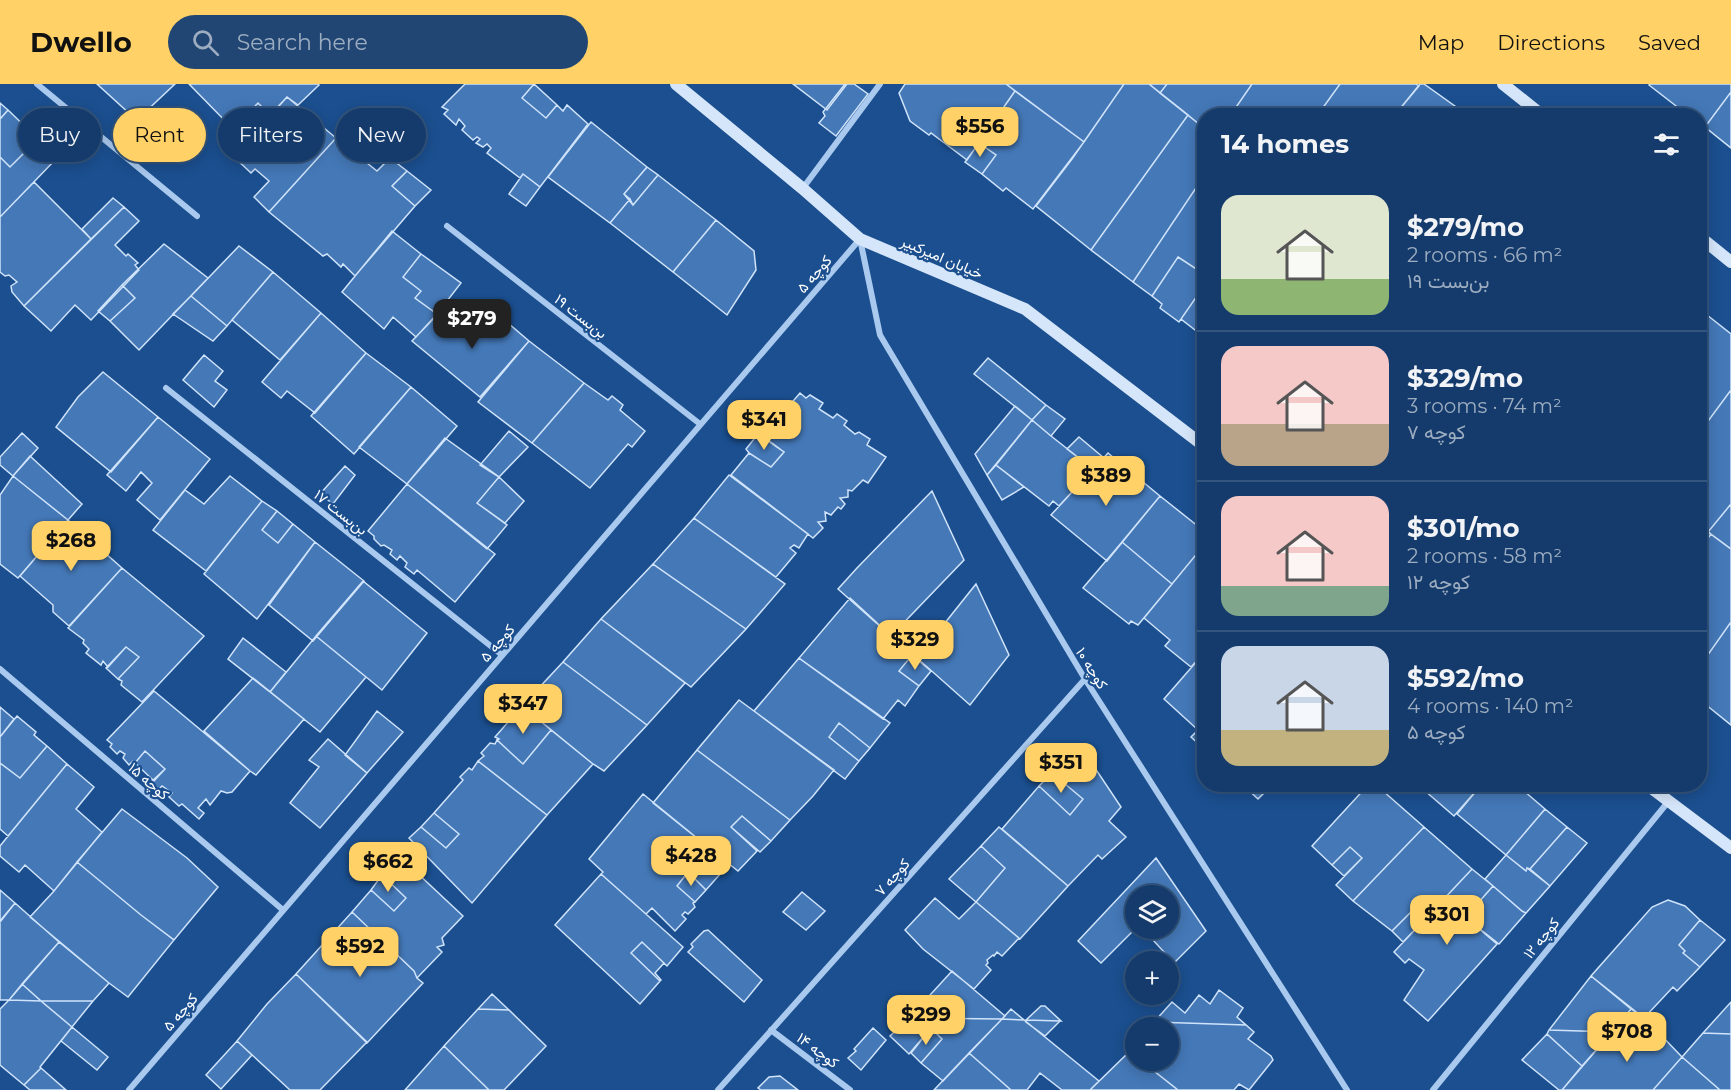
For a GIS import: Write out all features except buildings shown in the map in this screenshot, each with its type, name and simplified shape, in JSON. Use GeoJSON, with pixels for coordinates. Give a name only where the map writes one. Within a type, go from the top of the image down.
{"type":"FeatureCollection","features":[{"type":"Feature","properties":{"kind":"street"},"geometry":{"type":"LineString","coordinates":[[37,84],[197,216]]}},
{"type":"Feature","properties":{"kind":"street","name":"خیابان امیرکبیر"},"geometry":{"type":"LineString","coordinates":[[676,84],[860,239],[1025,309],[1197,441]]}},
{"type":"Feature","properties":{"kind":"street"},"geometry":{"type":"LineString","coordinates":[[802,188],[880,84]]}},
{"type":"Feature","properties":{"kind":"street"},"geometry":{"type":"LineString","coordinates":[[1503,84],[1533,108]]}},
{"type":"Feature","properties":{"kind":"street","name":"بن‌بست ۱۹"},"geometry":{"type":"LineString","coordinates":[[447,226],[700,424]]}},
{"type":"Feature","properties":{"kind":"street","name":"کوچه ۵"},"geometry":{"type":"LineString","coordinates":[[129,1090],[860,239]]}},
{"type":"Feature","properties":{"kind":"street","name":"کوچه ۱۰"},"geometry":{"type":"LineString","coordinates":[[860,239],[879,335],[1084,679],[1347,1090]]}},
{"type":"Feature","properties":{"kind":"street"},"geometry":{"type":"LineString","coordinates":[[1707,243],[1731,262]]}},
{"type":"Feature","properties":{"kind":"street","name":"بن‌بست ۱۷"},"geometry":{"type":"LineString","coordinates":[[166,388],[502,655]]}},
{"type":"Feature","properties":{"kind":"street","name":"کوچه ۱۵"},"geometry":{"type":"LineString","coordinates":[[0,669],[283,910]]}},
{"type":"Feature","properties":{"kind":"street","name":"کوچه ۷"},"geometry":{"type":"LineString","coordinates":[[718,1090],[1084,679]]}},
{"type":"Feature","properties":{"kind":"street"},"geometry":{"type":"LineString","coordinates":[[1656,792],[1731,848]]}},
{"type":"Feature","properties":{"kind":"street","name":"کوچه ۱۲"},"geometry":{"type":"LineString","coordinates":[[1433,1090],[1668,802]]}},
{"type":"Feature","properties":{"kind":"street","name":"کوچه ۱۴"},"geometry":{"type":"LineString","coordinates":[[771,1030],[850,1090]]}}]}
